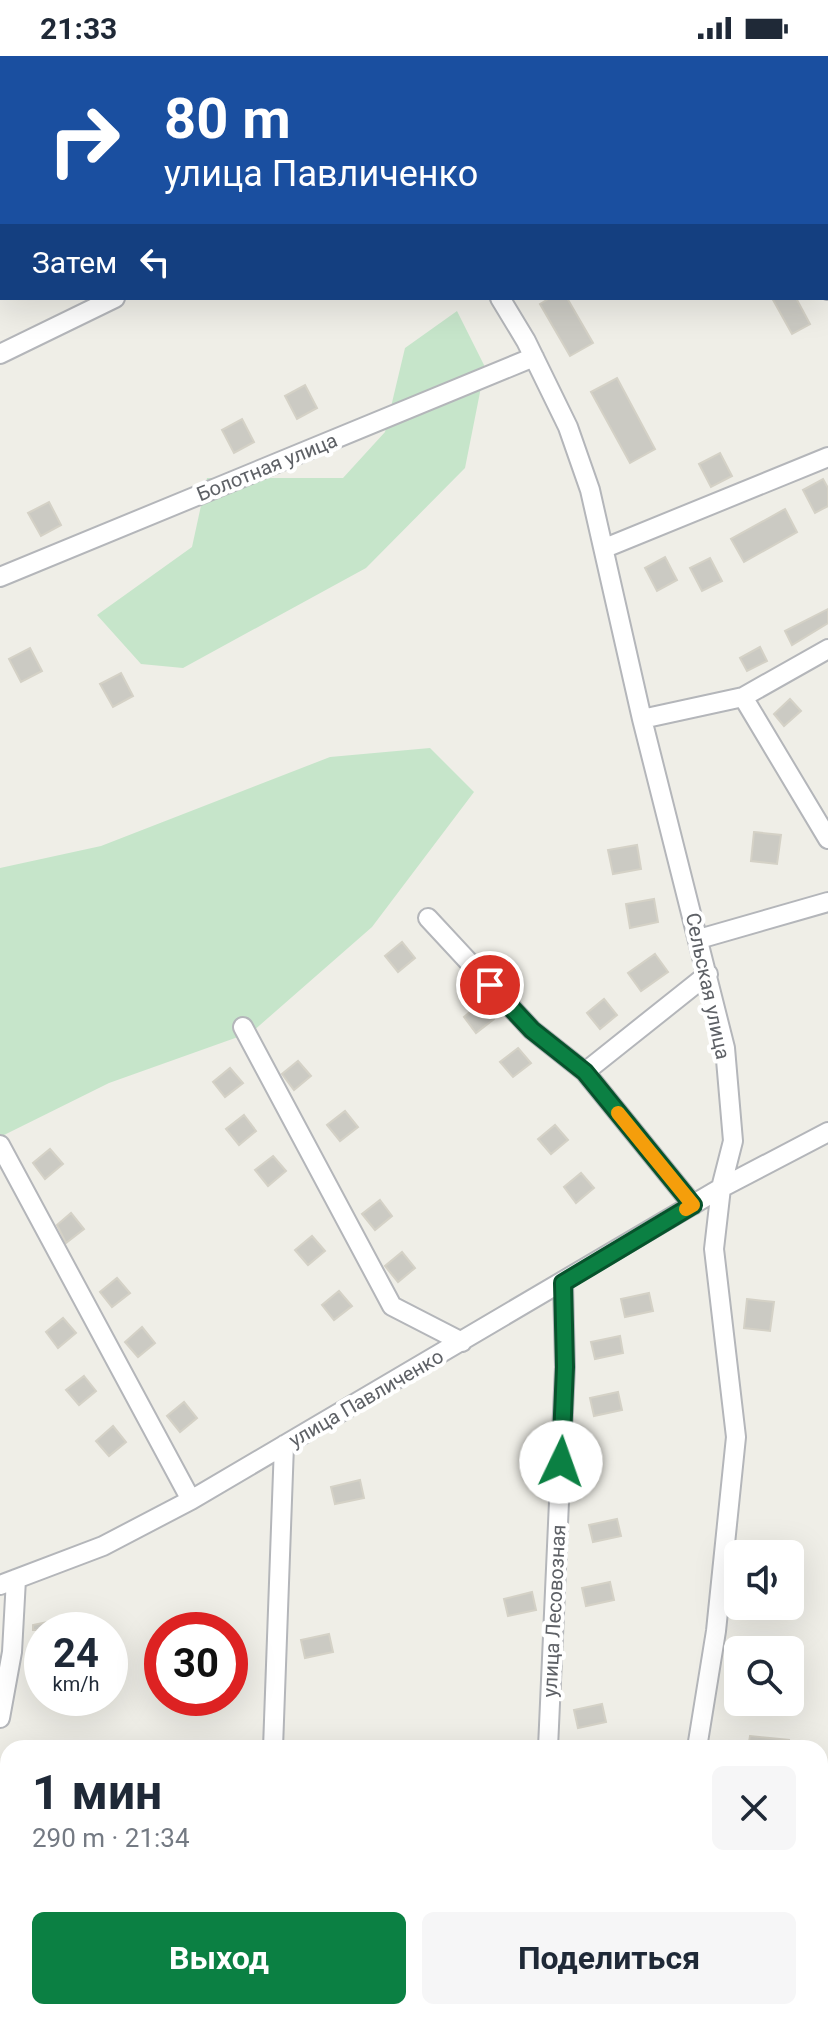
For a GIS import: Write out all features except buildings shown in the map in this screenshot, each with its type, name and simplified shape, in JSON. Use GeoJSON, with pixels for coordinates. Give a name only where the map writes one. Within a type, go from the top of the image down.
{"type":"FeatureCollection","features":[{"type":"Feature","properties":{"kind":"street"},"geometry":{"type":"LineString","coordinates":[[0,354],[111,300]]}},
{"type":"Feature","properties":{"kind":"street","name":"Сельская улица"},"geometry":{"type":"LineString","coordinates":[[501,300],[534,357],[568,427],[605,548],[642,719],[725,1048],[733,1141],[721,1188],[714,1249],[736,1437],[716,1631],[698,1740]]}},
{"type":"Feature","properties":{"kind":"street","name":"Болотная улица"},"geometry":{"type":"LineString","coordinates":[[0,577],[534,357]]}},
{"type":"Feature","properties":{"kind":"street"},"geometry":{"type":"LineString","coordinates":[[605,548],[828,457]]}},
{"type":"Feature","properties":{"kind":"street"},"geometry":{"type":"LineString","coordinates":[[642,719],[743,697],[828,649]]}},
{"type":"Feature","properties":{"kind":"street"},"geometry":{"type":"LineString","coordinates":[[743,697],[828,839]]}},
{"type":"Feature","properties":{"kind":"street"},"geometry":{"type":"LineString","coordinates":[[699,939],[828,902]]}},
{"type":"Feature","properties":{"kind":"street"},"geometry":{"type":"LineString","coordinates":[[428,918],[532,1030],[585,1072],[693,1205]]}},
{"type":"Feature","properties":{"kind":"street"},"geometry":{"type":"LineString","coordinates":[[585,1072],[708,974]]}},
{"type":"Feature","properties":{"kind":"street"},"geometry":{"type":"LineString","coordinates":[[243,1027],[392,1306],[462,1342]]}},
{"type":"Feature","properties":{"kind":"street","name":"улица Павличенко"},"geometry":{"type":"LineString","coordinates":[[8,1582],[103,1546],[191,1500],[721,1188],[828,1132]]}},
{"type":"Feature","properties":{"kind":"street"},"geometry":{"type":"LineString","coordinates":[[0,1145],[191,1500]]}},
{"type":"Feature","properties":{"kind":"street","name":"улица Лесовозная"},"geometry":{"type":"LineString","coordinates":[[548,1740],[565,1367],[563,1283]]}},
{"type":"Feature","properties":{"kind":"street"},"geometry":{"type":"LineString","coordinates":[[273,1740],[284,1445]]}},
{"type":"Feature","properties":{"kind":"street"},"geometry":{"type":"LineString","coordinates":[[0,1718],[12,1652],[8,1582]]}},
{"type":"Feature","properties":{"kind":"green space"},"geometry":{"type":"Polygon","coordinates":[[[457,311],[485,367],[465,468],[366,568],[183,668],[141,664],[97,615],[192,547],[207,478],[343,478],[385,432],[405,348],[457,311]]]}},
{"type":"Feature","properties":{"kind":"green space"},"geometry":{"type":"Polygon","coordinates":[[[430,748],[474,792],[372,927],[252,1032],[109,1083],[0,1137],[0,868],[101,846],[330,757],[430,748]]]}},
{"type":"Feature","properties":{"kind":"slow traffic"},"geometry":{"type":"LineString","coordinates":[[618,1113],[693,1205],[686,1209]]}},
{"type":"Feature","properties":{"kind":"route"},"geometry":{"type":"LineString","coordinates":[[490,985],[532,1030],[585,1072],[693,1205],[563,1283],[565,1367],[561,1462]]}}]}
